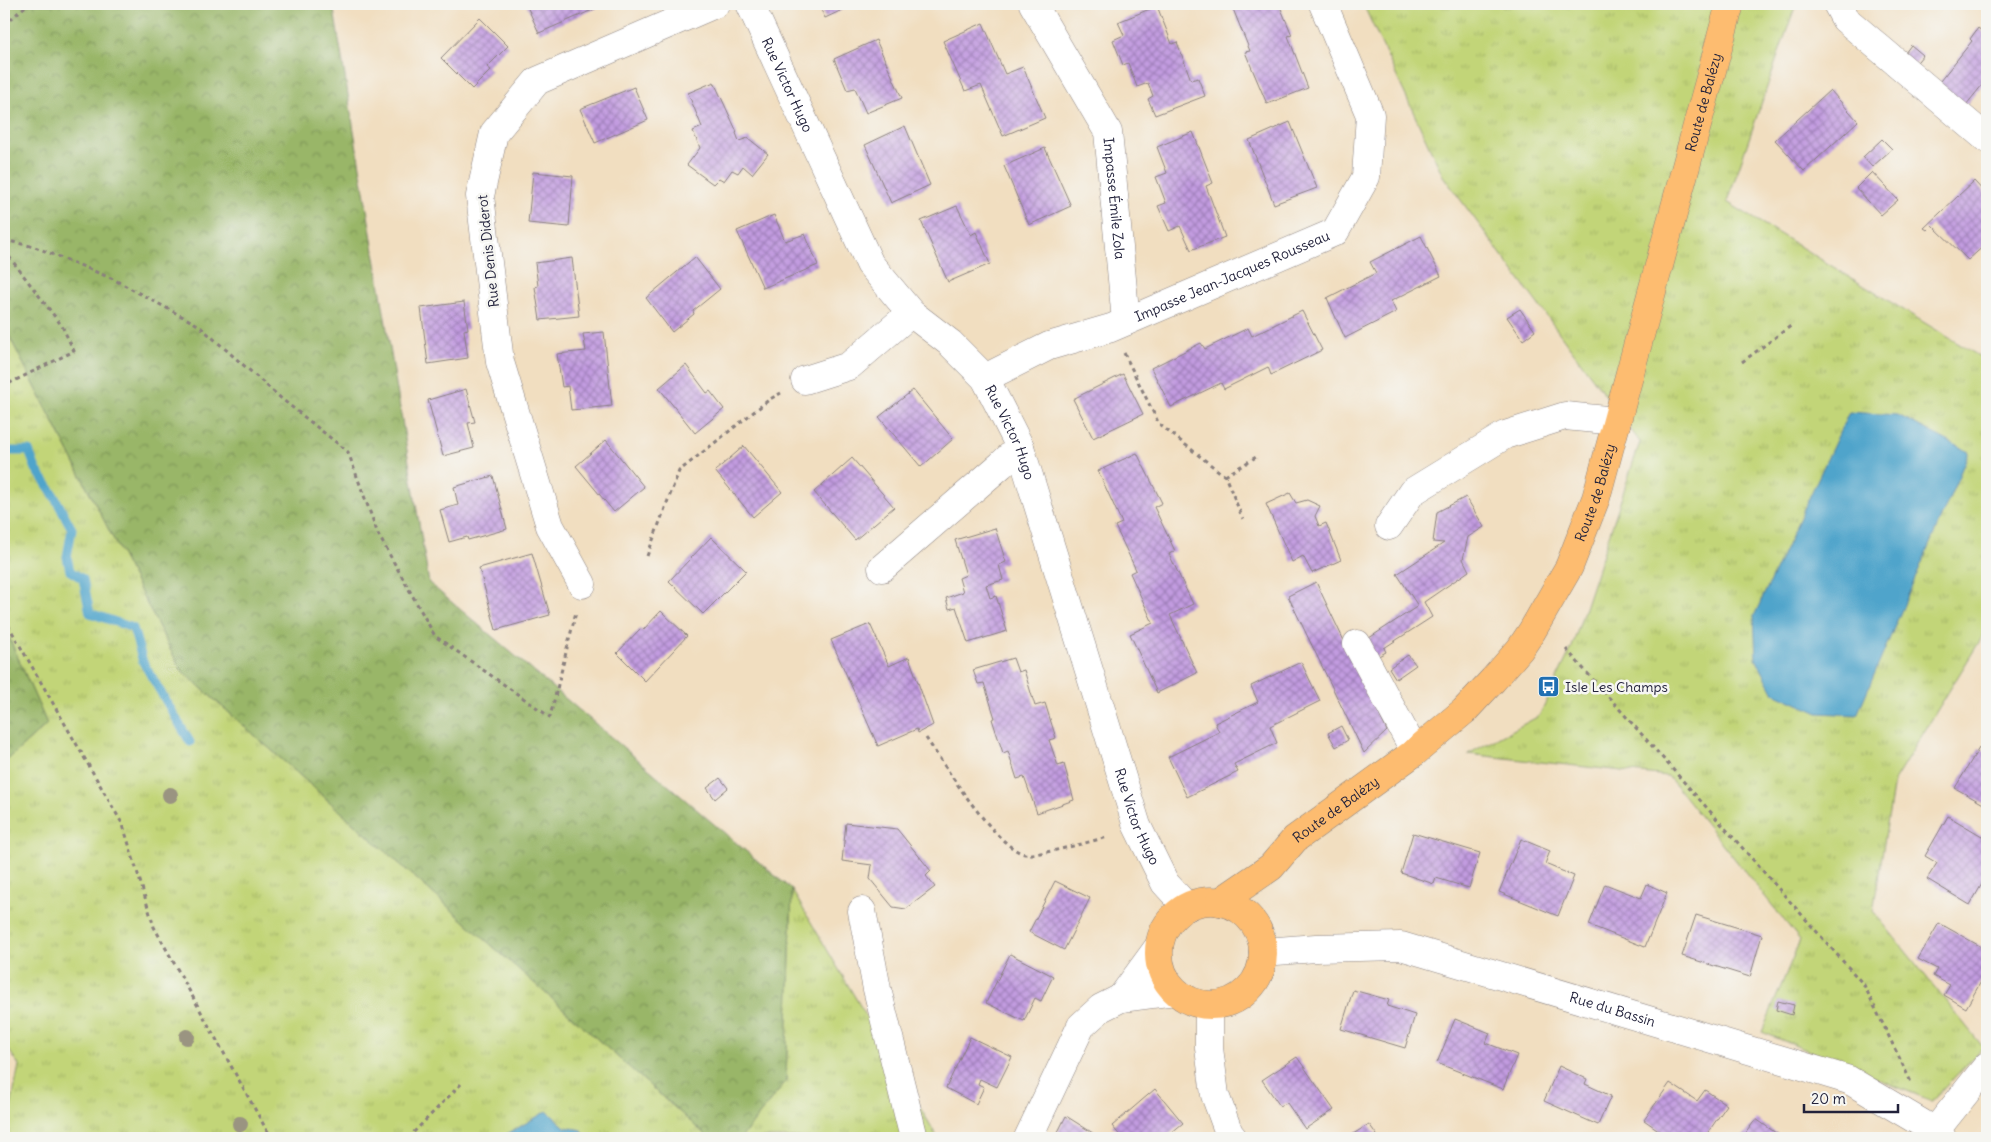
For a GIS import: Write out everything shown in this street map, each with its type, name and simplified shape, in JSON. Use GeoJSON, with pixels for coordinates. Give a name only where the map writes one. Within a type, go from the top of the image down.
{"type":"FeatureCollection","features":[{"type":"Feature","properties":{"kind":"main road","name":"Route de Balézy"},"geometry":{"type":"LineString","coordinates":[[1220,902],[1271,867],[1295,839],[1415,752],[1464,712],[1494,680],[1520,648],[1569,567],[1596,498],[1730,4]]}},
{"type":"Feature","properties":{"kind":"main road","name":"Route de Balézy"},"geometry":{"type":"LineString","coordinates":[[1252,920],[1271,867]]}},
{"type":"Feature","properties":{"kind":"main road"},"geometry":{"type":"LineString","coordinates":[[1200,902],[1220,902],[1230,904],[1252,920],[1258,930],[1263,952],[1261,969],[1253,984],[1241,996],[1226,1004],[1209,1006],[1185,999],[1175,991],[1161,970],[1159,946],[1162,934],[1176,914],[1200,902]]}},
{"type":"Feature","properties":{"kind":"street","name":"Rue Denis Diderot"},"geometry":{"type":"LineString","coordinates":[[582,584],[550,526],[500,362],[480,196],[494,133],[537,81],[715,4]]}},
{"type":"Feature","properties":{"kind":"street","name":"Rue Victor Hugo"},"geometry":{"type":"LineString","coordinates":[[750,4],[870,264],[911,313],[950,343],[985,378],[1020,447],[1137,826],[1166,883],[1187,907]]}},
{"type":"Feature","properties":{"kind":"street","name":"Impasse Émile Zola"},"geometry":{"type":"LineString","coordinates":[[1034,4],[1108,132],[1118,324]]}},
{"type":"Feature","properties":{"kind":"street","name":"Impasse Jean-Jacques Rousseau"},"geometry":{"type":"LineString","coordinates":[[985,378],[1049,346],[1118,324],[1335,232],[1366,177],[1370,115],[1324,4]]}},
{"type":"Feature","properties":{"kind":"street"},"geometry":{"type":"LineString","coordinates":[[1837,4],[1845,19],[1987,138]]}},
{"type":"Feature","properties":{"kind":"street"},"geometry":{"type":"LineString","coordinates":[[805,380],[849,366],[911,313]]}},
{"type":"Feature","properties":{"kind":"street"},"geometry":{"type":"LineString","coordinates":[[1389,526],[1412,492],[1505,435],[1565,416],[1617,421]]}},
{"type":"Feature","properties":{"kind":"street"},"geometry":{"type":"LineString","coordinates":[[882,568],[1020,447]]}},
{"type":"Feature","properties":{"kind":"street"},"geometry":{"type":"LineString","coordinates":[[1357,644],[1415,752]]}},
{"type":"Feature","properties":{"kind":"street"},"geometry":{"type":"LineString","coordinates":[[862,910],[877,989],[914,1138]]}},
{"type":"Feature","properties":{"kind":"street"},"geometry":{"type":"LineString","coordinates":[[1121,998],[1159,946]]}},
{"type":"Feature","properties":{"kind":"street","name":"Rue du Bassin"},"geometry":{"type":"LineString","coordinates":[[1263,952],[1316,948],[1401,946],[1849,1080],[1939,1135]]}},
{"type":"Feature","properties":{"kind":"street"},"geometry":{"type":"LineString","coordinates":[[1028,1138],[1081,1026],[1101,1008],[1121,998],[1175,991]]}},
{"type":"Feature","properties":{"kind":"street"},"geometry":{"type":"LineString","coordinates":[[1209,1006],[1208,1048],[1215,1095],[1229,1133],[1233,1138]]}},
{"type":"Feature","properties":{"kind":"street"},"geometry":{"type":"LineString","coordinates":[[1939,1135],[1987,1066]]}},
{"type":"Feature","properties":{"kind":"path"},"geometry":{"type":"LineString","coordinates":[[4,26],[28,4]]}},
{"type":"Feature","properties":{"kind":"path"},"geometry":{"type":"LineString","coordinates":[[4,240],[35,247],[111,278],[198,325],[283,400],[348,452],[378,534],[435,636],[550,717],[582,584]]}},
{"type":"Feature","properties":{"kind":"path"},"geometry":{"type":"LineString","coordinates":[[4,250],[62,326],[74,351],[4,386]]}},
{"type":"Feature","properties":{"kind":"path"},"geometry":{"type":"LineString","coordinates":[[1118,324],[1159,424],[1225,476],[1244,518]]}},
{"type":"Feature","properties":{"kind":"path"},"geometry":{"type":"LineString","coordinates":[[1742,362],[1792,326]]}},
{"type":"Feature","properties":{"kind":"path"},"geometry":{"type":"LineString","coordinates":[[647,556],[679,471],[770,399],[805,380]]}},
{"type":"Feature","properties":{"kind":"path"},"geometry":{"type":"LineString","coordinates":[[1225,476],[1256,457]]}},
{"type":"Feature","properties":{"kind":"path"},"geometry":{"type":"LineString","coordinates":[[4,618],[123,825],[154,927],[266,1129],[274,1138]]}},
{"type":"Feature","properties":{"kind":"path"},"geometry":{"type":"LineString","coordinates":[[1566,650],[1864,985],[1915,1088]]}},
{"type":"Feature","properties":{"kind":"path"},"geometry":{"type":"LineString","coordinates":[[926,738],[968,799],[1001,839],[1024,854],[1110,836],[1137,826]]}},
{"type":"Feature","properties":{"kind":"path"},"geometry":{"type":"LineString","coordinates":[[408,1138],[461,1084]]}},
{"type":"Feature","properties":{"kind":"green space"},"geometry":{"type":"Polygon","coordinates":[[[4,4],[333,4],[429,583],[792,890],[786,1081],[741,1138],[709,1138],[181,670],[4,326],[4,4]]]}},
{"type":"Feature","properties":{"kind":"green space"},"geometry":{"type":"Polygon","coordinates":[[[1363,4],[1796,4],[1727,202],[1987,361],[1987,629],[1894,781],[1873,911],[1983,1047],[1932,1101],[1762,1032],[1800,940],[1668,776],[1468,754],[1539,716],[1572,647],[1640,442],[1443,176],[1363,4]]]}},
{"type":"Feature","properties":{"kind":"green space"},"geometry":{"type":"Polygon","coordinates":[[[4,326],[181,670],[709,1138],[5,1138],[19,1065],[4,1043],[4,763],[47,724],[4,626],[4,326]]]}},
{"type":"Feature","properties":{"kind":"green space"},"geometry":{"type":"Polygon","coordinates":[[[4,626],[47,724],[4,763],[4,626]]]}},
{"type":"Feature","properties":{"kind":"green space"},"geometry":{"type":"Polygon","coordinates":[[[792,890],[938,1138],[741,1138],[786,1081],[792,890]]]}},
{"type":"Feature","properties":{"kind":"water"},"geometry":{"type":"Polygon","coordinates":[[[1849,412],[1898,415],[1969,452],[1857,715],[1818,713],[1774,693],[1756,659],[1754,616],[1849,412]]]}},
{"type":"Feature","properties":{"kind":"water"},"geometry":{"type":"Polygon","coordinates":[[[547,1111],[565,1127],[582,1130],[585,1138],[500,1138],[547,1111]]]}},
{"type":"Feature","properties":{"kind":"building"},"geometry":{"type":"Polygon","coordinates":[[[526,4],[595,4],[597,8],[539,33],[526,4]]]}},
{"type":"Feature","properties":{"kind":"building"},"geometry":{"type":"Polygon","coordinates":[[[818,4],[855,4],[825,18],[818,4]]]}},
{"type":"Feature","properties":{"kind":"building"},"geometry":{"type":"Polygon","coordinates":[[[1231,4],[1279,4],[1292,35],[1288,36],[1308,88],[1267,104],[1245,52],[1250,51],[1231,4]]]}},
{"type":"Feature","properties":{"kind":"building"},"geometry":{"type":"Polygon","coordinates":[[[1157,6],[1172,44],[1177,42],[1191,80],[1198,78],[1205,96],[1155,115],[1148,99],[1153,96],[1148,83],[1137,87],[1128,63],[1123,65],[1113,40],[1124,35],[1118,22],[1157,6]]]}},
{"type":"Feature","properties":{"kind":"building"},"geometry":{"type":"Polygon","coordinates":[[[480,18],[508,46],[487,67],[491,70],[472,89],[441,58],[480,18]]]}},
{"type":"Feature","properties":{"kind":"building"},"geometry":{"type":"Polygon","coordinates":[[[983,23],[1005,74],[1023,67],[1045,118],[1003,136],[981,85],[965,91],[943,41],[983,23]]]}},
{"type":"Feature","properties":{"kind":"building"},"geometry":{"type":"Polygon","coordinates":[[[1978,28],[1987,35],[1987,62],[1981,71],[1987,75],[1987,79],[1966,105],[1936,86],[1972,41],[1970,39],[1978,28]]]}},
{"type":"Feature","properties":{"kind":"building"},"geometry":{"type":"Polygon","coordinates":[[[876,40],[902,98],[866,113],[855,88],[847,90],[834,59],[876,40]]]}},
{"type":"Feature","properties":{"kind":"building"},"geometry":{"type":"Polygon","coordinates":[[[1911,45],[1923,55],[1913,67],[1902,57],[1911,45]]]}},
{"type":"Feature","properties":{"kind":"building"},"geometry":{"type":"Polygon","coordinates":[[[714,82],[737,132],[739,141],[748,138],[768,154],[752,174],[743,166],[738,173],[732,170],[724,181],[719,178],[713,184],[687,165],[700,148],[693,131],[702,127],[688,93],[714,82]]]}},
{"type":"Feature","properties":{"kind":"building"},"geometry":{"type":"Polygon","coordinates":[[[634,87],[648,120],[595,143],[580,109],[634,87]]]}},
{"type":"Feature","properties":{"kind":"building"},"geometry":{"type":"Polygon","coordinates":[[[1830,90],[1858,121],[1804,171],[1775,140],[1830,90]]]}},
{"type":"Feature","properties":{"kind":"building"},"geometry":{"type":"Polygon","coordinates":[[[1290,122],[1317,188],[1274,204],[1249,140],[1290,122]]]}},
{"type":"Feature","properties":{"kind":"building"},"geometry":{"type":"Polygon","coordinates":[[[905,126],[930,185],[891,203],[865,145],[905,126]]]}},
{"type":"Feature","properties":{"kind":"building"},"geometry":{"type":"Polygon","coordinates":[[[1193,132],[1213,183],[1206,186],[1225,237],[1191,250],[1180,226],[1169,231],[1158,206],[1166,203],[1156,177],[1167,173],[1157,147],[1193,132]]]}},
{"type":"Feature","properties":{"kind":"building"},"geometry":{"type":"Polygon","coordinates":[[[1882,139],[1892,149],[1872,167],[1863,157],[1882,139]]]}},
{"type":"Feature","properties":{"kind":"building"},"geometry":{"type":"Polygon","coordinates":[[[1045,148],[1071,206],[1029,225],[1004,166],[1045,148]]]}},
{"type":"Feature","properties":{"kind":"building"},"geometry":{"type":"Polygon","coordinates":[[[533,172],[573,176],[569,227],[528,223],[533,172]]]}},
{"type":"Feature","properties":{"kind":"building"},"geometry":{"type":"Polygon","coordinates":[[[1872,172],[1898,200],[1881,215],[1856,188],[1872,172]]]}},
{"type":"Feature","properties":{"kind":"building"},"geometry":{"type":"Polygon","coordinates":[[[1974,181],[1987,195],[1987,246],[1986,244],[1968,260],[1932,225],[1927,230],[1924,228],[1974,181]]]}},
{"type":"Feature","properties":{"kind":"building"},"geometry":{"type":"Polygon","coordinates":[[[957,206],[971,235],[976,232],[990,264],[948,282],[921,221],[957,206]]]}},
{"type":"Feature","properties":{"kind":"building"},"geometry":{"type":"Polygon","coordinates":[[[774,215],[785,241],[805,234],[818,265],[763,288],[737,231],[774,215]]]}},
{"type":"Feature","properties":{"kind":"building"},"geometry":{"type":"Polygon","coordinates":[[[1421,236],[1441,276],[1391,301],[1396,312],[1345,338],[1327,298],[1376,273],[1370,262],[1421,236]]]}},
{"type":"Feature","properties":{"kind":"building"},"geometry":{"type":"Polygon","coordinates":[[[695,257],[720,289],[693,311],[694,314],[672,332],[646,298],[695,257]]]}},
{"type":"Feature","properties":{"kind":"building"},"geometry":{"type":"Polygon","coordinates":[[[572,258],[579,316],[540,320],[535,287],[538,286],[535,263],[572,258]]]}},
{"type":"Feature","properties":{"kind":"building"},"geometry":{"type":"Polygon","coordinates":[[[464,302],[468,329],[464,330],[468,358],[428,364],[421,308],[464,302]]]}},
{"type":"Feature","properties":{"kind":"building"},"geometry":{"type":"Polygon","coordinates":[[[1520,309],[1535,331],[1523,340],[1507,317],[1520,309]]]}},
{"type":"Feature","properties":{"kind":"building"},"geometry":{"type":"Polygon","coordinates":[[[1302,311],[1322,350],[1271,375],[1268,367],[1224,389],[1221,383],[1171,407],[1151,368],[1201,343],[1205,349],[1248,328],[1252,336],[1302,311]]]}},
{"type":"Feature","properties":{"kind":"building"},"geometry":{"type":"Polygon","coordinates":[[[604,332],[612,406],[571,410],[568,386],[562,387],[557,354],[586,351],[583,334],[604,332]]]}},
{"type":"Feature","properties":{"kind":"building"},"geometry":{"type":"Polygon","coordinates":[[[686,365],[707,393],[710,391],[724,409],[695,433],[659,388],[686,365]]]}},
{"type":"Feature","properties":{"kind":"building"},"geometry":{"type":"Polygon","coordinates":[[[1123,374],[1143,414],[1093,438],[1073,399],[1123,374]]]}},
{"type":"Feature","properties":{"kind":"building"},"geometry":{"type":"Polygon","coordinates":[[[466,389],[475,422],[468,423],[474,448],[443,456],[428,400],[466,389]]]}},
{"type":"Feature","properties":{"kind":"building"},"geometry":{"type":"Polygon","coordinates":[[[913,390],[953,439],[921,467],[879,417],[913,390]]]}},
{"type":"Feature","properties":{"kind":"building"},"geometry":{"type":"Polygon","coordinates":[[[606,440],[644,487],[614,512],[576,466],[606,440]]]}},
{"type":"Feature","properties":{"kind":"building"},"geometry":{"type":"Polygon","coordinates":[[[744,446],[782,492],[753,517],[715,471],[744,446]]]}},
{"type":"Feature","properties":{"kind":"building"},"geometry":{"type":"Polygon","coordinates":[[[1137,453],[1162,503],[1154,507],[1175,551],[1169,554],[1193,604],[1170,615],[1197,673],[1157,693],[1130,634],[1153,623],[1130,573],[1136,570],[1115,526],[1122,523],[1098,471],[1137,453]]]}},
{"type":"Feature","properties":{"kind":"building"},"geometry":{"type":"Polygon","coordinates":[[[852,458],[894,507],[855,540],[814,492],[852,458]]]}},
{"type":"Feature","properties":{"kind":"building"},"geometry":{"type":"Polygon","coordinates":[[[493,476],[507,529],[468,540],[467,537],[449,542],[440,510],[458,505],[454,487],[493,476]]]}},
{"type":"Feature","properties":{"kind":"building"},"geometry":{"type":"Polygon","coordinates":[[[1290,493],[1296,503],[1307,500],[1320,506],[1315,516],[1319,526],[1326,523],[1341,560],[1312,573],[1303,556],[1292,562],[1266,504],[1290,493]]]}},
{"type":"Feature","properties":{"kind":"building"},"geometry":{"type":"Polygon","coordinates":[[[1466,497],[1484,527],[1468,537],[1463,559],[1469,571],[1424,602],[1432,617],[1384,648],[1386,652],[1373,659],[1363,642],[1418,606],[1397,574],[1444,543],[1433,542],[1437,512],[1466,497]]]}},
{"type":"Feature","properties":{"kind":"building"},"geometry":{"type":"Polygon","coordinates":[[[995,528],[1006,562],[999,565],[1003,580],[986,585],[990,598],[996,596],[1007,631],[968,643],[956,607],[949,609],[946,598],[963,592],[959,578],[966,575],[955,540],[995,528]]]}},
{"type":"Feature","properties":{"kind":"building"},"geometry":{"type":"Polygon","coordinates":[[[711,537],[746,571],[703,614],[669,581],[711,537]]]}},
{"type":"Feature","properties":{"kind":"building"},"geometry":{"type":"Polygon","coordinates":[[[532,553],[550,615],[496,630],[479,568],[532,553]]]}},
{"type":"Feature","properties":{"kind":"building"},"geometry":{"type":"Polygon","coordinates":[[[1316,582],[1387,731],[1364,753],[1288,596],[1316,582]]]}},
{"type":"Feature","properties":{"kind":"building"},"geometry":{"type":"Polygon","coordinates":[[[661,611],[687,636],[645,681],[617,653],[661,611]]]}},
{"type":"Feature","properties":{"kind":"building"},"geometry":{"type":"Polygon","coordinates":[[[870,624],[889,666],[909,657],[933,725],[918,733],[917,729],[878,746],[831,640],[870,624]]]}},
{"type":"Feature","properties":{"kind":"building"},"geometry":{"type":"Polygon","coordinates":[[[1408,655],[1416,665],[1396,679],[1389,668],[1408,655]]]}},
{"type":"Feature","properties":{"kind":"building"},"geometry":{"type":"Polygon","coordinates":[[[1013,658],[1018,672],[1024,670],[1035,706],[1045,703],[1056,738],[1049,740],[1058,766],[1064,764],[1074,800],[1037,813],[1024,777],[1017,779],[1008,751],[1003,753],[992,719],[995,718],[984,683],[978,684],[973,670],[1013,658]]]}},
{"type":"Feature","properties":{"kind":"building"},"geometry":{"type":"Polygon","coordinates":[[[1301,662],[1320,701],[1270,726],[1277,743],[1234,764],[1238,772],[1187,797],[1168,757],[1219,732],[1215,723],[1258,702],[1251,686],[1301,662]]]}},
{"type":"Feature","properties":{"kind":"building"},"geometry":{"type":"Polygon","coordinates":[[[1341,726],[1348,740],[1336,747],[1328,733],[1341,726]]]}},
{"type":"Feature","properties":{"kind":"building"},"geometry":{"type":"Polygon","coordinates":[[[1979,748],[1987,752],[1987,806],[1955,788],[1979,748]]]}},
{"type":"Feature","properties":{"kind":"building"},"geometry":{"type":"Polygon","coordinates":[[[720,778],[728,788],[715,799],[707,788],[720,778]]]}},
{"type":"Feature","properties":{"kind":"building"},"geometry":{"type":"Polygon","coordinates":[[[1948,816],[1987,839],[1987,875],[1970,905],[1927,879],[1937,863],[1925,856],[1948,816]]]}},
{"type":"Feature","properties":{"kind":"building"},"geometry":{"type":"Polygon","coordinates":[[[846,823],[897,829],[931,871],[926,876],[935,887],[906,909],[893,907],[870,879],[872,865],[842,861],[846,823]]]}},
{"type":"Feature","properties":{"kind":"building"},"geometry":{"type":"Polygon","coordinates":[[[1413,833],[1480,853],[1469,888],[1436,878],[1434,884],[1401,873],[1413,833]]]}},
{"type":"Feature","properties":{"kind":"building"},"geometry":{"type":"Polygon","coordinates":[[[1521,839],[1550,851],[1545,864],[1574,876],[1558,916],[1499,892],[1521,839]]]}},
{"type":"Feature","properties":{"kind":"building"},"geometry":{"type":"Polygon","coordinates":[[[1055,881],[1090,898],[1064,950],[1029,932],[1055,881]]]}},
{"type":"Feature","properties":{"kind":"building"},"geometry":{"type":"Polygon","coordinates":[[[1605,884],[1641,898],[1647,884],[1667,893],[1645,947],[1589,925],[1605,884]]]}},
{"type":"Feature","properties":{"kind":"building"},"geometry":{"type":"Polygon","coordinates":[[[1696,915],[1762,935],[1750,977],[1682,956],[1696,915]]]}},
{"type":"Feature","properties":{"kind":"building"},"geometry":{"type":"Polygon","coordinates":[[[1939,923],[1987,950],[1987,971],[1966,1008],[1944,995],[1950,985],[1933,976],[1937,969],[1918,959],[1939,923]]]}},
{"type":"Feature","properties":{"kind":"building"},"geometry":{"type":"Polygon","coordinates":[[[1010,954],[1053,976],[1041,1001],[1035,998],[1024,1021],[986,1003],[1010,954]]]}},
{"type":"Feature","properties":{"kind":"building"},"geometry":{"type":"Polygon","coordinates":[[[1353,990],[1389,1000],[1387,1006],[1415,1015],[1405,1048],[1341,1029],[1353,990]]]}},
{"type":"Feature","properties":{"kind":"building"},"geometry":{"type":"Polygon","coordinates":[[[1778,1001],[1794,1005],[1792,1015],[1776,1010],[1778,1001]]]}},
{"type":"Feature","properties":{"kind":"building"},"geometry":{"type":"Polygon","coordinates":[[[1455,1019],[1490,1033],[1486,1043],[1517,1055],[1503,1089],[1437,1063],[1455,1019]]]}},
{"type":"Feature","properties":{"kind":"building"},"geometry":{"type":"Polygon","coordinates":[[[970,1037],[1012,1057],[997,1087],[980,1079],[978,1084],[984,1087],[976,1104],[946,1088],[970,1037]]]}},
{"type":"Feature","properties":{"kind":"building"},"geometry":{"type":"Polygon","coordinates":[[[1297,1057],[1334,1110],[1305,1129],[1287,1103],[1280,1106],[1262,1080],[1297,1057]]]}},
{"type":"Feature","properties":{"kind":"building"},"geometry":{"type":"Polygon","coordinates":[[[1559,1066],[1587,1079],[1585,1084],[1611,1096],[1598,1125],[1544,1101],[1559,1066]]]}},
{"type":"Feature","properties":{"kind":"building"},"geometry":{"type":"Polygon","coordinates":[[[1670,1083],[1697,1101],[1705,1090],[1727,1105],[1704,1138],[1670,1138],[1644,1120],[1670,1083]]]}},
{"type":"Feature","properties":{"kind":"building"},"geometry":{"type":"Polygon","coordinates":[[[1155,1089],[1183,1123],[1165,1138],[1122,1138],[1112,1126],[1155,1089]]]}},
{"type":"Feature","properties":{"kind":"building"},"geometry":{"type":"Polygon","coordinates":[[[1066,1116],[1096,1135],[1095,1138],[1055,1138],[1066,1116]]]}},
{"type":"Feature","properties":{"kind":"building"},"geometry":{"type":"Polygon","coordinates":[[[1756,1119],[1783,1138],[1742,1138],[1756,1119]]]}},
{"type":"Feature","properties":{"kind":"building"},"geometry":{"type":"Polygon","coordinates":[[[1369,1124],[1379,1138],[1347,1138],[1369,1124]]]}},
{"type":"Feature","properties":{"kind":"waterway"},"geometry":{"type":"LineString","coordinates":[[9,451],[29,451],[36,469],[52,492],[72,529],[67,557],[70,571],[83,579],[90,613],[133,628],[143,662],[190,742]]}},
{"type":"Feature","properties":{"kind":"place","name":"Isle Les Champs"},"geometry":{"type":"Point","coordinates":[1549,687]}}]}
